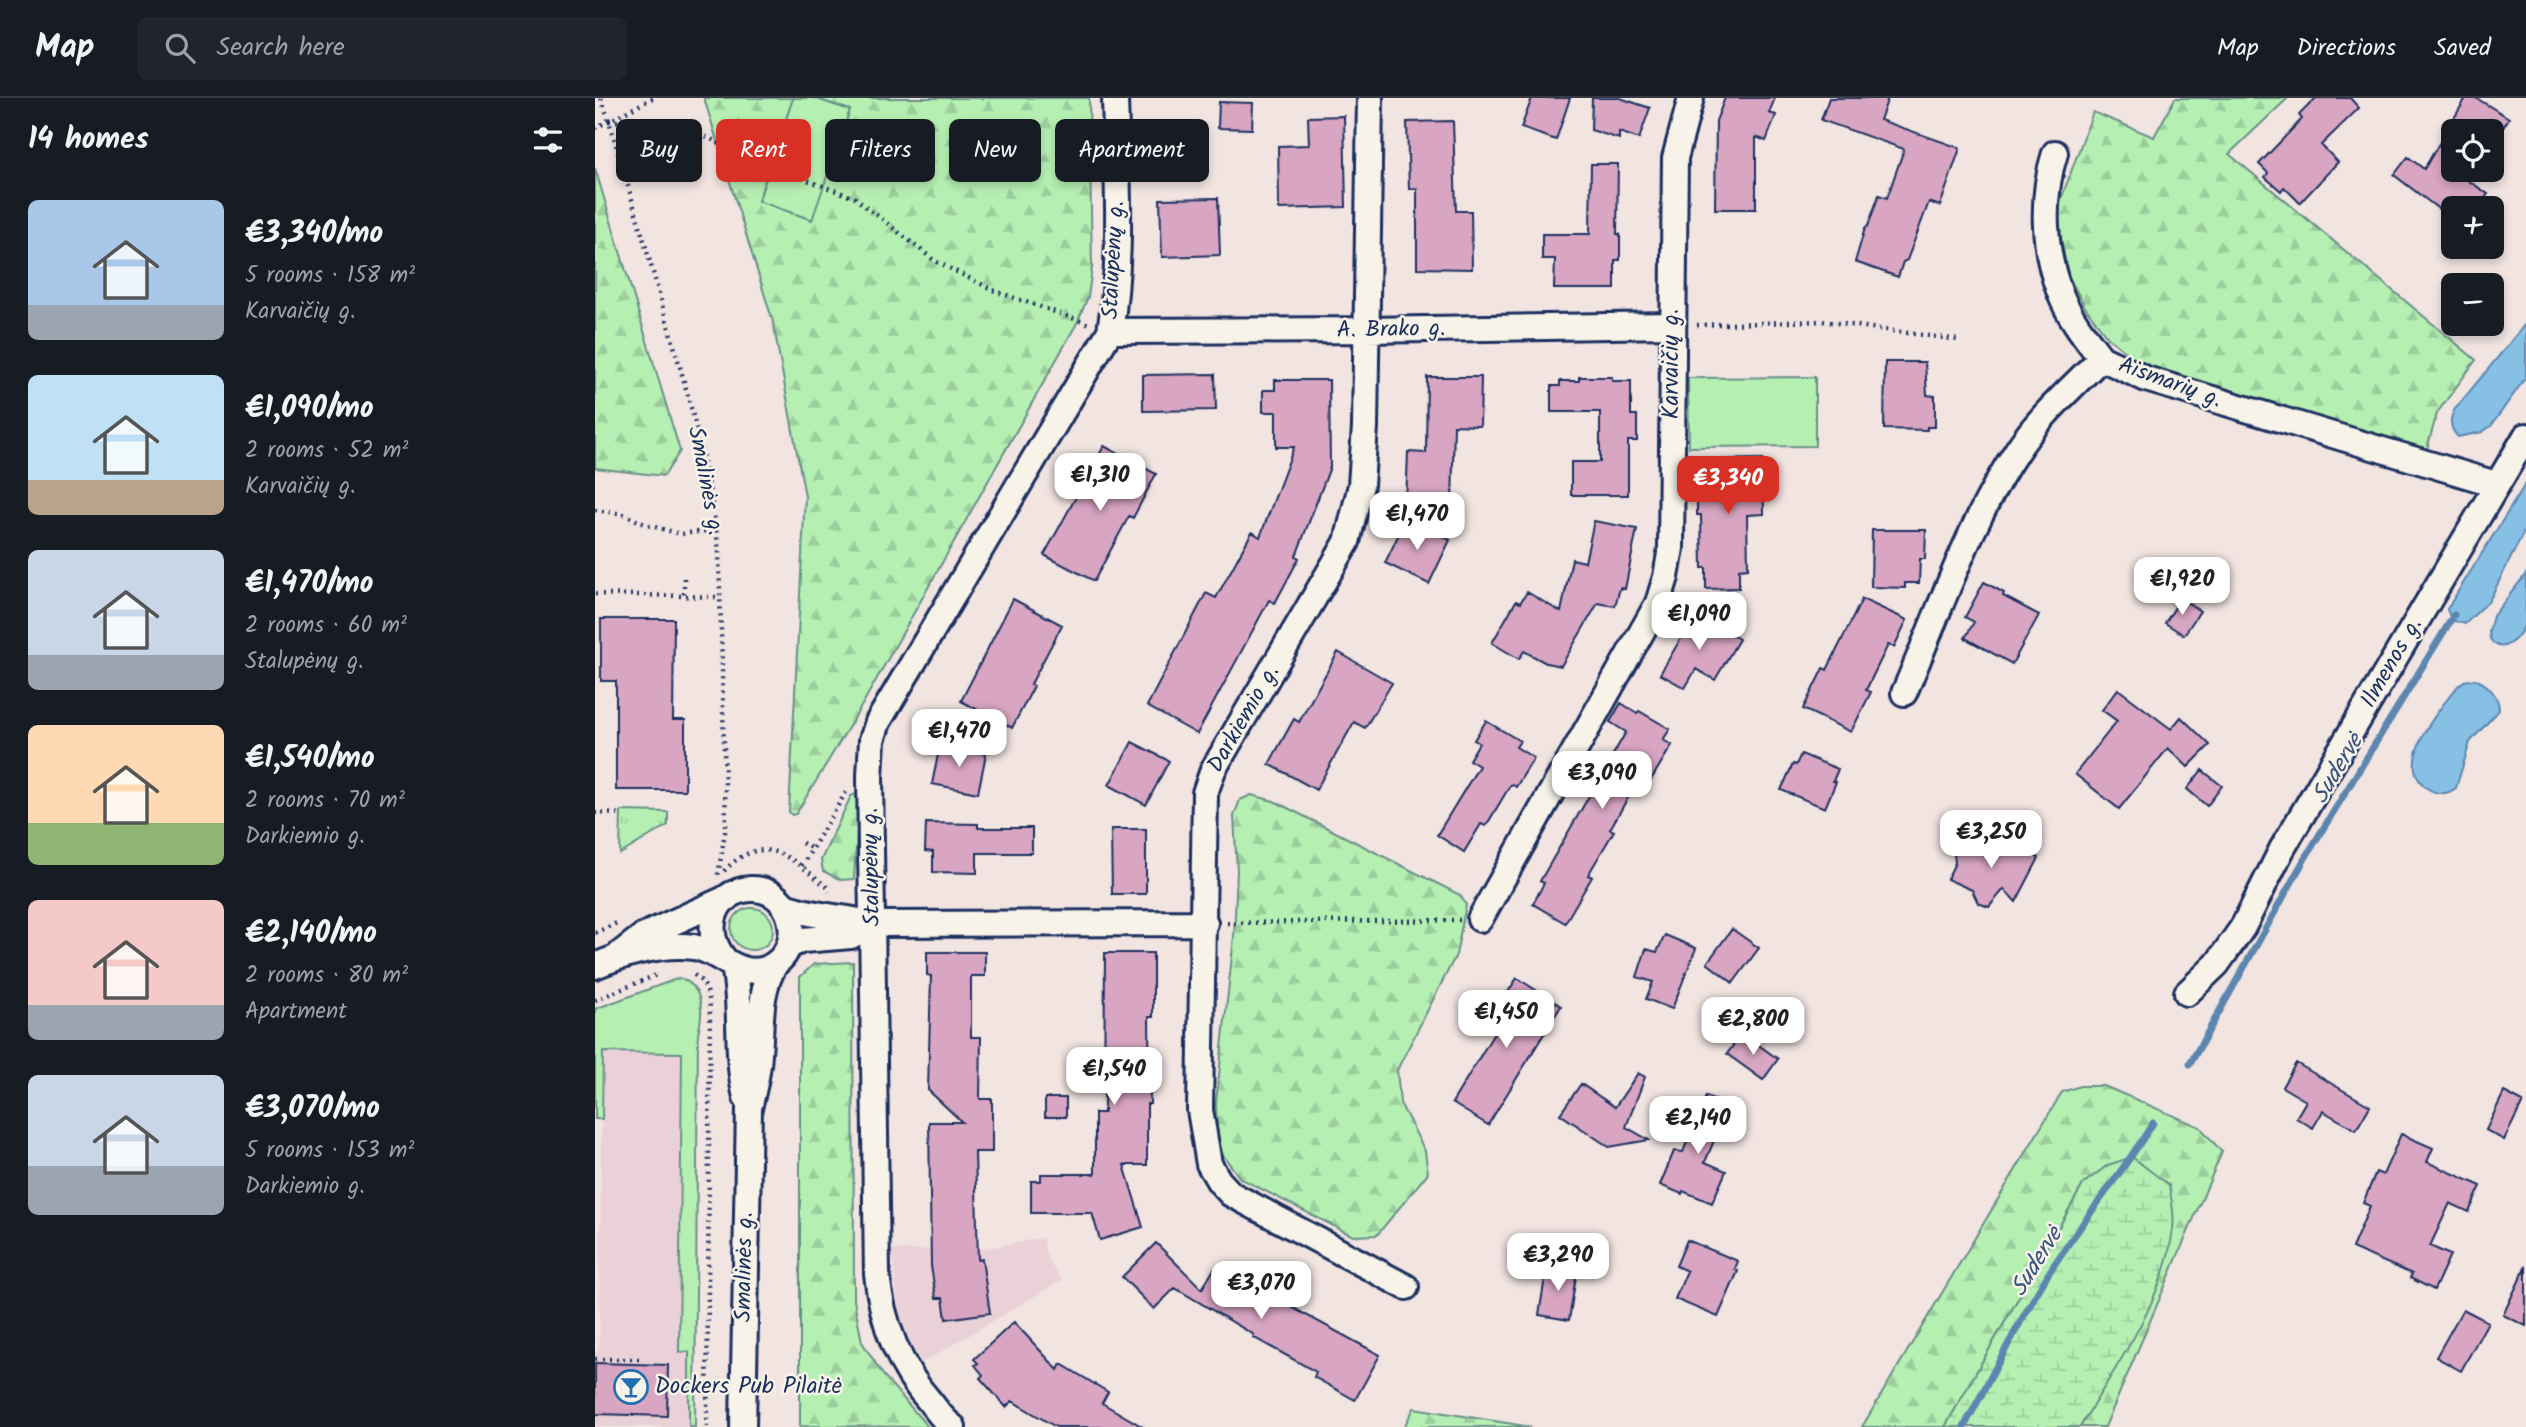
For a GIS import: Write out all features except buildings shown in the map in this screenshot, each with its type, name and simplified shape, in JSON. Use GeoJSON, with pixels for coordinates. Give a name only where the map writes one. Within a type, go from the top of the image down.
{"type":"FeatureCollection","features":[{"type":"Feature","properties":{"kind":"street","name":"Stalupėnų g."},"geometry":{"type":"LineString","coordinates":[[953,1427],[926,1398],[905,1368],[889,1336],[880,1305],[877,1274],[870,776],[872,740],[878,722],[1110,331],[1117,289],[1115,98]]}},
{"type":"Feature","properties":{"kind":"street","name":"Darkiemio g."},"geometry":{"type":"LineString","coordinates":[[1370,98],[1365,427],[1361,485],[1347,542],[1213,770],[1205,793],[1201,1110],[1209,1164],[1231,1194],[1406,1287]]}},
{"type":"Feature","properties":{"kind":"street","name":"Karvaičių g."},"geometry":{"type":"LineString","coordinates":[[1480,919],[1658,603],[1666,577],[1671,548],[1675,158],[1691,98]]}},
{"type":"Feature","properties":{"kind":"street"},"geometry":{"type":"LineString","coordinates":[[2055,153],[2046,195],[2051,262],[2060,294],[2075,323],[2101,358]]}},
{"type":"Feature","properties":{"kind":"street","name":"A. Brako g."},"geometry":{"type":"LineString","coordinates":[[1110,331],[1672,325]]}},
{"type":"Feature","properties":{"kind":"street","name":"Aismarių g."},"geometry":{"type":"LineString","coordinates":[[1904,693],[1976,526],[2015,453],[2036,424],[2101,358],[2146,379],[2496,484]]}},
{"type":"Feature","properties":{"kind":"street","name":"Ilmenos g."},"geometry":{"type":"LineString","coordinates":[[2187,993],[2217,964],[2243,928],[2282,849],[2526,436]]}},
{"type":"Feature","properties":{"kind":"street"},"geometry":{"type":"LineString","coordinates":[[606,961],[723,887],[739,892],[751,889],[764,891],[785,906],[800,912],[851,918],[873,924],[1205,923]]}},
{"type":"Feature","properties":{"kind":"street"},"geometry":{"type":"LineString","coordinates":[[723,887],[711,930],[713,942],[729,963]]}},
{"type":"Feature","properties":{"kind":"street"},"geometry":{"type":"LineString","coordinates":[[783,954],[792,925],[785,906]]}},
{"type":"Feature","properties":{"kind":"street"},"geometry":{"type":"LineString","coordinates":[[606,961],[678,946],[695,947],[729,963],[755,971],[803,940],[851,936],[873,924]]}},
{"type":"Feature","properties":{"kind":"street","name":"Smalinės g."},"geometry":{"type":"LineString","coordinates":[[743,1427],[749,1108],[757,1080],[762,993],[768,975],[783,954]]}},
{"type":"Feature","properties":{"kind":"street","name":"Smalinės g."},"geometry":{"type":"LineString","coordinates":[[729,963],[739,988],[742,1081],[749,1108]]}},
{"type":"Feature","properties":{"kind":"path","name":"Smalinės g."},"geometry":{"type":"LineString","coordinates":[[601,98],[681,371],[705,466],[716,530],[726,826],[723,887]]}},
{"type":"Feature","properties":{"kind":"path"},"geometry":{"type":"LineString","coordinates":[[595,128],[653,98]]}},
{"type":"Feature","properties":{"kind":"path"},"geometry":{"type":"LineString","coordinates":[[609,121],[653,123],[709,138],[741,155],[855,198],[935,261],[995,290],[1110,331]]}},
{"type":"Feature","properties":{"kind":"path"},"geometry":{"type":"LineString","coordinates":[[1672,325],[1822,321],[1958,341]]}},
{"type":"Feature","properties":{"kind":"path"},"geometry":{"type":"LineString","coordinates":[[595,510],[623,514],[647,525],[681,534],[716,530]]}},
{"type":"Feature","properties":{"kind":"path"},"geometry":{"type":"LineString","coordinates":[[684,578],[684,596]]}},
{"type":"Feature","properties":{"kind":"path"},"geometry":{"type":"LineString","coordinates":[[595,594],[719,597]]}},
{"type":"Feature","properties":{"kind":"path"},"geometry":{"type":"LineString","coordinates":[[802,866],[851,783]]}},
{"type":"Feature","properties":{"kind":"path"},"geometry":{"type":"LineString","coordinates":[[595,813],[621,814]]}},
{"type":"Feature","properties":{"kind":"path"},"geometry":{"type":"LineString","coordinates":[[802,843],[813,849]]}},
{"type":"Feature","properties":{"kind":"path"},"geometry":{"type":"LineString","coordinates":[[723,887],[732,862],[752,850],[761,848],[786,855],[802,866],[828,888],[831,899]]}},
{"type":"Feature","properties":{"kind":"path"},"geometry":{"type":"LineString","coordinates":[[1205,923],[1480,919]]}},
{"type":"Feature","properties":{"kind":"path"},"geometry":{"type":"LineString","coordinates":[[595,1000],[667,971]]}},
{"type":"Feature","properties":{"kind":"path"},"geometry":{"type":"LineString","coordinates":[[688,971],[704,984],[709,994],[710,1009],[707,1427]]}},
{"type":"Feature","properties":{"kind":"path"},"geometry":{"type":"LineString","coordinates":[[595,1359],[642,1359]]}},
{"type":"Feature","properties":{"kind":"shaded area"},"geometry":{"type":"Polygon","coordinates":[[[602,1052],[682,1052],[679,1351],[689,1352],[689,1427],[595,1427],[595,1351],[599,1351],[602,1052]]]}},
{"type":"Feature","properties":{"kind":"shaded area"},"geometry":{"type":"Polygon","coordinates":[[[1042,1238],[1047,1257],[1062,1280],[922,1363],[900,1324],[892,1250],[978,1250],[1042,1238]]]}},
{"type":"Feature","properties":{"kind":"green space"},"geometry":{"type":"Polygon","coordinates":[[[704,98],[793,98],[786,119],[716,119],[716,137],[704,98]]]}},
{"type":"Feature","properties":{"kind":"green space"},"geometry":{"type":"Polygon","coordinates":[[[793,98],[814,98],[850,110],[847,119],[825,119],[826,182],[813,220],[758,202],[765,182],[811,182],[811,119],[786,119],[793,98]]]}},
{"type":"Feature","properties":{"kind":"green space"},"geometry":{"type":"Polygon","coordinates":[[[814,98],[1089,98],[1089,119],[1055,119],[1055,182],[1090,182],[1092,268],[1088,297],[1077,323],[862,705],[796,814],[792,815],[789,812],[805,496],[773,322],[730,182],[764,182],[758,201],[812,220],[825,182],[935,182],[935,119],[847,119],[850,110],[814,98]]]}},
{"type":"Feature","properties":{"kind":"green space"},"geometry":{"type":"Polygon","coordinates":[[[2175,98],[2288,98],[2229,154],[2441,331],[2441,336],[2447,336],[2476,360],[2437,413],[2427,449],[2171,375],[2136,360],[2108,338],[2085,307],[2068,275],[2056,213],[2093,112],[2154,137],[2175,98]]]}},
{"type":"Feature","properties":{"kind":"green space"},"geometry":{"type":"Polygon","coordinates":[[[595,168],[680,451],[664,476],[595,468],[595,168]]]}},
{"type":"Feature","properties":{"kind":"green space"},"geometry":{"type":"Polygon","coordinates":[[[1815,377],[1815,446],[1689,447],[1688,378],[1815,377]]]}},
{"type":"Feature","properties":{"kind":"green space"},"geometry":{"type":"Polygon","coordinates":[[[856,794],[859,799],[854,879],[841,880],[823,871],[821,860],[851,796],[856,794]]]}},
{"type":"Feature","properties":{"kind":"green space"},"geometry":{"type":"Polygon","coordinates":[[[1251,795],[1274,801],[1460,895],[1466,905],[1456,955],[1397,1070],[1400,1103],[1425,1151],[1428,1173],[1377,1235],[1353,1236],[1240,1178],[1223,1155],[1217,1133],[1216,1103],[1234,937],[1237,871],[1234,816],[1240,800],[1251,795]]]}},
{"type":"Feature","properties":{"kind":"green space"},"geometry":{"type":"Polygon","coordinates":[[[621,811],[668,812],[668,825],[620,854],[621,811]]]}},
{"type":"Feature","properties":{"kind":"green space"},"geometry":{"type":"Polygon","coordinates":[[[752,908],[767,914],[773,929],[767,944],[752,950],[737,944],[731,929],[737,914],[752,908]]]}},
{"type":"Feature","properties":{"kind":"green space"},"geometry":{"type":"Polygon","coordinates":[[[853,962],[854,1300],[862,1342],[883,1375],[928,1427],[800,1426],[800,977],[814,964],[853,962]]]}},
{"type":"Feature","properties":{"kind":"green space"},"geometry":{"type":"Polygon","coordinates":[[[679,978],[693,986],[701,1008],[698,1033],[695,1427],[689,1427],[689,1352],[679,1352],[682,1053],[603,1052],[602,1119],[595,1119],[595,1009],[679,978]]]}},
{"type":"Feature","properties":{"kind":"green space"},"geometry":{"type":"Polygon","coordinates":[[[2080,1086],[2104,1086],[2200,1127],[2222,1152],[2105,1427],[2080,1427],[2140,1325],[2084,1183],[1945,1427],[1862,1427],[2062,1092],[2080,1086]]]}},
{"type":"Feature","properties":{"kind":"green space"},"geometry":{"type":"Polygon","coordinates":[[[2132,1157],[2169,1185],[2173,1223],[2168,1255],[2150,1307],[2080,1427],[1945,1427],[2084,1183],[2108,1165],[2132,1157]]]}},
{"type":"Feature","properties":{"kind":"green space"},"geometry":{"type":"Polygon","coordinates":[[[1414,1408],[1531,1427],[1404,1427],[1414,1408]]]}},
{"type":"Feature","properties":{"kind":"water"},"geometry":{"type":"Polygon","coordinates":[[[2526,323],[2526,377],[2491,426],[2482,432],[2458,437],[2451,423],[2455,409],[2526,323]]]}},
{"type":"Feature","properties":{"kind":"water"},"geometry":{"type":"Polygon","coordinates":[[[2526,483],[2526,528],[2489,601],[2465,624],[2451,620],[2447,609],[2526,483]]]}},
{"type":"Feature","properties":{"kind":"water"},"geometry":{"type":"Polygon","coordinates":[[[2526,574],[2525,624],[2510,644],[2495,644],[2490,639],[2489,631],[2493,616],[2526,574]]]}},
{"type":"Feature","properties":{"kind":"water"},"geometry":{"type":"Polygon","coordinates":[[[2475,679],[2492,691],[2499,710],[2470,742],[2456,788],[2450,792],[2433,792],[2419,780],[2415,767],[2416,753],[2430,723],[2450,696],[2464,681],[2475,679]]]}},
{"type":"Feature","properties":{"kind":"waterway","name":"Sudervė"},"geometry":{"type":"LineString","coordinates":[[2190,1064],[2304,860],[2454,615]]}},
{"type":"Feature","properties":{"kind":"waterway","name":"Sudervė"},"geometry":{"type":"LineString","coordinates":[[1964,1427],[2052,1268],[2153,1123]]}},
{"type":"Feature","properties":{"kind":"place","name":"Dockers Pub Pilaitė"},"geometry":{"type":"Point","coordinates":[631,1387]}}]}
